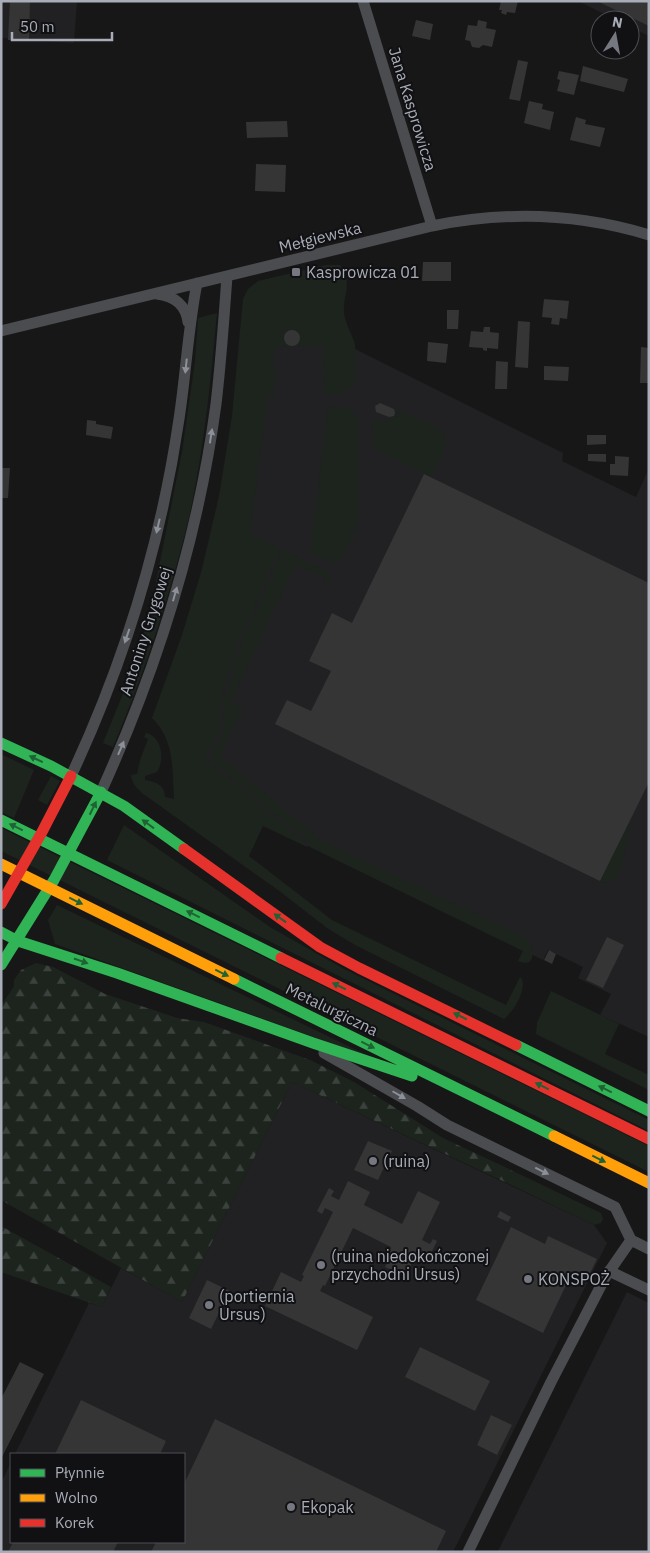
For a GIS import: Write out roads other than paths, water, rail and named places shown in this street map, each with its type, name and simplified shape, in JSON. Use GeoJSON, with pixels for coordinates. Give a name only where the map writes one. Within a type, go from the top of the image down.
{"type":"FeatureCollection","features":[{"type":"Feature","properties":{"kind":"main road"},"geometry":{"type":"LineString","coordinates":[[1,743],[71,776],[124,806],[320,947],[649,1110]]}},
{"type":"Feature","properties":{"kind":"main road","name":"Antoniny Grygowej"},"geometry":{"type":"LineString","coordinates":[[2,902],[71,776]]}},
{"type":"Feature","properties":{"kind":"main road","name":"Antoniny Grygowej"},"geometry":{"type":"LineString","coordinates":[[1,965],[35,914],[85,825],[101,792]]}},
{"type":"Feature","properties":{"kind":"main road","name":"Metalurgiczna"},"geometry":{"type":"LineString","coordinates":[[1,820],[649,1139]]}},
{"type":"Feature","properties":{"kind":"main road","name":"Metalurgiczna"},"geometry":{"type":"LineString","coordinates":[[1,864],[649,1183]]}},
{"type":"Feature","properties":{"kind":"main road"},"geometry":{"type":"LineString","coordinates":[[1,932],[18,941],[361,1060],[461,1091]]}},
{"type":"Feature","properties":{"kind":"street","name":"Jana Kasprowicza"},"geometry":{"type":"LineString","coordinates":[[363,1],[432,226]]}},
{"type":"Feature","properties":{"kind":"street","name":"Mełgiewska"},"geometry":{"type":"LineString","coordinates":[[1,331],[432,226],[484,218],[539,215],[598,222],[649,235]]}},
{"type":"Feature","properties":{"kind":"street","name":"Antoniny Grygowej"},"geometry":{"type":"LineString","coordinates":[[101,792],[133,718],[155,658],[192,533],[216,406],[227,276]]}},
{"type":"Feature","properties":{"kind":"street","name":"Antoniny Grygowej"},"geometry":{"type":"LineString","coordinates":[[71,776],[87,742],[112,679],[151,556],[173,456],[196,283]]}},
{"type":"Feature","properties":{"kind":"street"},"geometry":{"type":"LineString","coordinates":[[153,294],[172,298],[184,307],[189,332]]}},
{"type":"Feature","properties":{"kind":"street"},"geometry":{"type":"LineString","coordinates":[[279,1030],[339,1061],[446,1124],[615,1207],[631,1240],[649,1249]]}},
{"type":"Feature","properties":{"kind":"street"},"geometry":{"type":"LineString","coordinates":[[468,1552],[551,1382],[609,1271],[631,1240]]}},
{"type":"Feature","properties":{"kind":"street"},"geometry":{"type":"LineString","coordinates":[[609,1271],[649,1290]]}},
{"type":"Feature","properties":{"kind":"place","name":"Kasprowicza 01"},"geometry":{"type":"Point","coordinates":[296,272]}},
{"type":"Feature","properties":{"kind":"place","name":"(ruina)"},"geometry":{"type":"Point","coordinates":[373,1161]}},
{"type":"Feature","properties":{"kind":"place","name":"(ruina niedokończonej przychodni Ursus)"},"geometry":{"type":"Point","coordinates":[321,1265]}},
{"type":"Feature","properties":{"kind":"place","name":"KONSPOŻ"},"geometry":{"type":"Point","coordinates":[528,1279]}},
{"type":"Feature","properties":{"kind":"place","name":"(portiernia Ursus)"},"geometry":{"type":"Point","coordinates":[209,1305]}},
{"type":"Feature","properties":{"kind":"place","name":"Ekopak"},"geometry":{"type":"Point","coordinates":[291,1507]}}]}
